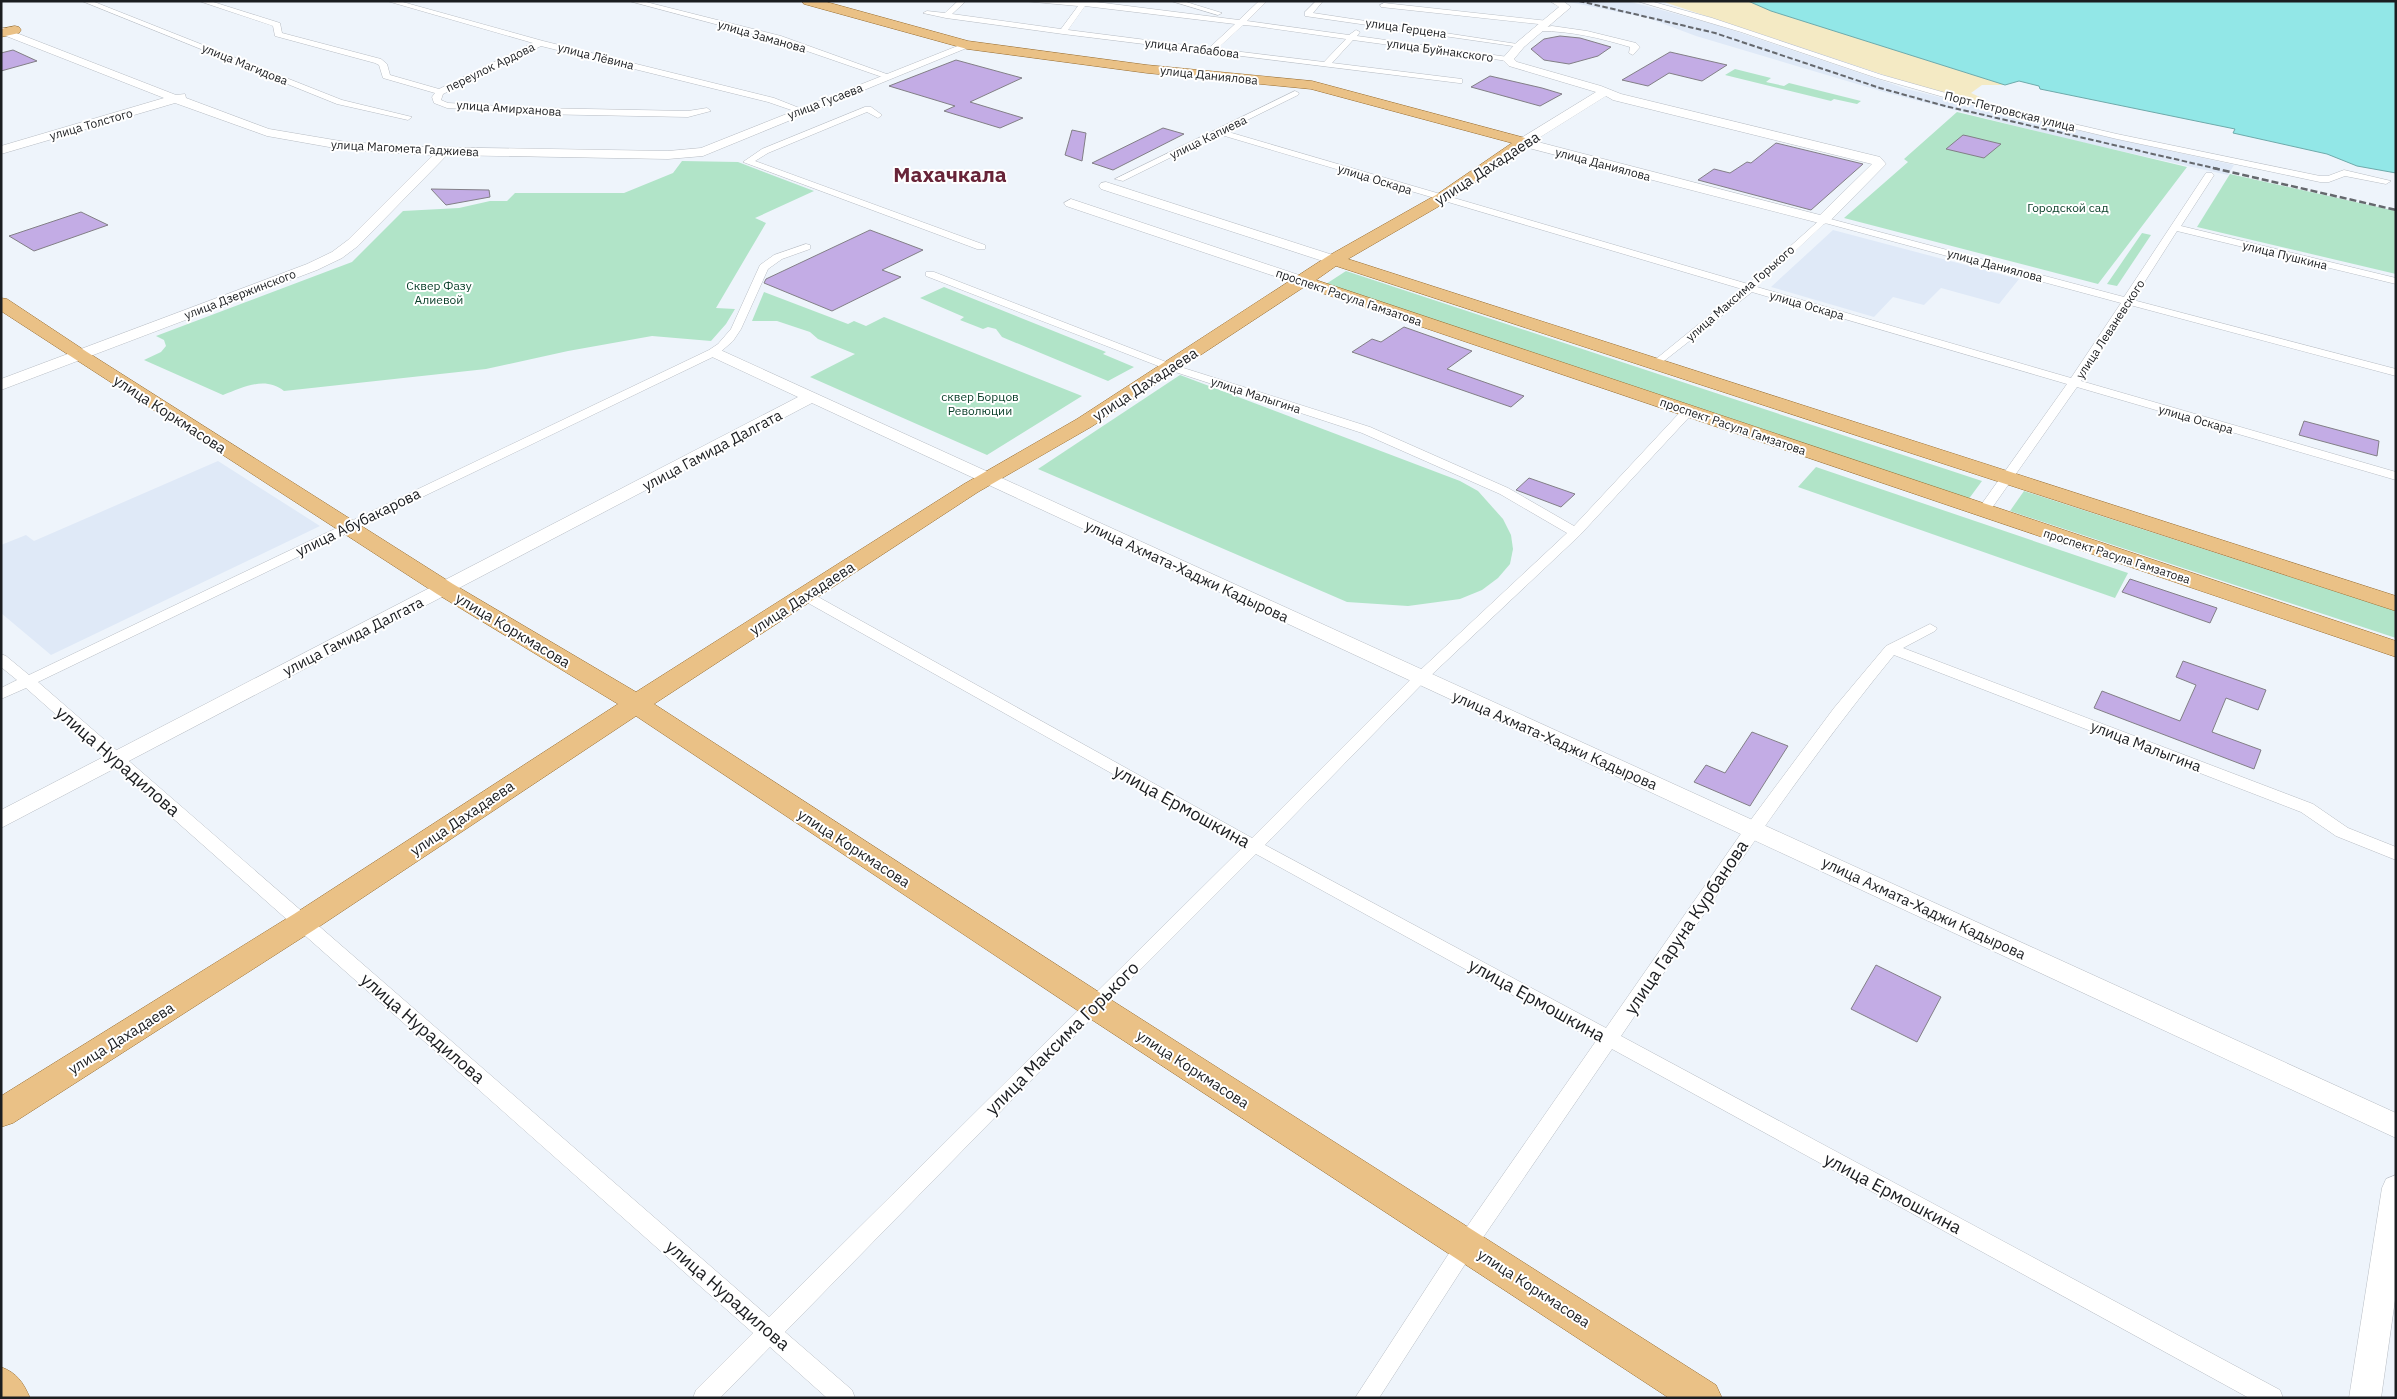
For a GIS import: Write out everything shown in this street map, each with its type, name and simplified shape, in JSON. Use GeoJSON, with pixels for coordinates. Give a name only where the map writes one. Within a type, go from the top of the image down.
{"type":"FeatureCollection","features":[{"type":"Feature","properties":{"kind":"main road","name":"улица Даниялова"},"geometry":{"type":"LineString","coordinates":[[802,1],[967,45],[1128,66],[1312,85],[1521,142],[1824,220]]}},
{"type":"Feature","properties":{"kind":"main road","name":"улица Даниялова"},"geometry":{"type":"LineString","coordinates":[[808,1],[967,45]]}},
{"type":"Feature","properties":{"kind":"main road"},"geometry":{"type":"LineString","coordinates":[[1508,59],[1520,45],[1564,9],[1560,3]]}},
{"type":"Feature","properties":{"kind":"main road","name":"улица Магомета Гаджиева"},"geometry":{"type":"LineString","coordinates":[[5,30],[267,132],[346,146],[444,151],[668,155],[708,150]]}},
{"type":"Feature","properties":{"kind":"main road","name":"улица Гусаева"},"geometry":{"type":"LineString","coordinates":[[681,153],[707,149],[967,45]]}},
{"type":"Feature","properties":{"kind":"main road","name":"улица Буйнакского"},"geometry":{"type":"LineString","coordinates":[[1508,59],[1522,68],[1602,90],[1617,97],[1880,162],[1824,220]]}},
{"type":"Feature","properties":{"kind":"main road","name":"улица Дахадаева"},"geometry":{"type":"LineString","coordinates":[[1,1113],[297,917],[798,592],[1076,416],[1164,365],[1229,318],[1327,259],[1443,198],[1521,142],[1602,90]]}},
{"type":"Feature","properties":{"kind":"main road","name":"улица Толстого"},"geometry":{"type":"LineString","coordinates":[[1,150],[179,98]]}},
{"type":"Feature","properties":{"kind":"main road","name":"улица Гусаева"},"geometry":{"type":"LineString","coordinates":[[708,150],[802,110]]}},
{"type":"Feature","properties":{"kind":"main road","name":"улица Магомета Гаджиева"},"geometry":{"type":"LineString","coordinates":[[444,151],[681,153]]}},
{"type":"Feature","properties":{"kind":"main road","name":"улица Дзержинского"},"geometry":{"type":"LineString","coordinates":[[1,385],[312,267],[337,255],[353,243],[444,151]]}},
{"type":"Feature","properties":{"kind":"main road","name":"проспект Расула Гамзатова"},"geometry":{"type":"LineString","coordinates":[[1106,186],[2005,479],[2396,604]]}},
{"type":"Feature","properties":{"kind":"main road","name":"проспект Расула Гамзатова"},"geometry":{"type":"LineString","coordinates":[[1071,202],[1982,512],[2396,649]]}},
{"type":"Feature","properties":{"kind":"main road","name":"улица Коркмасова"},"geometry":{"type":"LineString","coordinates":[[1,303],[80,356],[445,590],[630,700],[1094,1005],[1703,1398]]}},
{"type":"Feature","properties":{"kind":"main road","name":"улица Ахмата-Хаджи Кадырова"},"geometry":{"type":"LineString","coordinates":[[716,353],[2396,1126]]}},
{"type":"Feature","properties":{"kind":"main road","name":"улица Гамида Далгата"},"geometry":{"type":"LineString","coordinates":[[1,820],[445,590],[811,397]]}},
{"type":"Feature","properties":{"kind":"main road","name":"улица Дахадаева"},"geometry":{"type":"LineString","coordinates":[[630,700],[806,596],[983,476]]}},
{"type":"Feature","properties":{"kind":"main road","name":"улица Дахадаева"},"geometry":{"type":"LineString","coordinates":[[1,1094],[297,917]]}},
{"type":"Feature","properties":{"kind":"main road"},"geometry":{"type":"LineString","coordinates":[[2365,1398],[2396,1188]]}},
{"type":"Feature","properties":{"kind":"main road"},"geometry":{"type":"LineString","coordinates":[[2373,1398],[2396,1234]]}},
{"type":"Feature","properties":{"kind":"main road"},"geometry":{"type":"LineString","coordinates":[[1,1384],[11,1398]]}},
{"type":"Feature","properties":{"kind":"street","name":"улица Магидова"},"geometry":{"type":"LineString","coordinates":[[85,1],[340,102],[408,117]]}},
{"type":"Feature","properties":{"kind":"street","name":"улица Амирханова"},"geometry":{"type":"LineString","coordinates":[[202,1],[277,25],[278,34],[378,61],[384,64],[386,76],[440,92],[436,97],[437,101],[447,105],[536,112],[688,114],[707,111]]}},
{"type":"Feature","properties":{"kind":"street","name":"улица Лёвина"},"geometry":{"type":"LineString","coordinates":[[390,1],[540,43],[802,110]]}},
{"type":"Feature","properties":{"kind":"street","name":"улица Заманова"},"geometry":{"type":"LineString","coordinates":[[632,1],[778,38],[890,76]]}},
{"type":"Feature","properties":{"kind":"street"},"geometry":{"type":"LineString","coordinates":[[946,16],[962,1]]}},
{"type":"Feature","properties":{"kind":"street","name":"улица Буйнакского"},"geometry":{"type":"LineString","coordinates":[[1026,1],[1084,3],[1243,22],[1508,59]]}},
{"type":"Feature","properties":{"kind":"street"},"geometry":{"type":"LineString","coordinates":[[1174,1],[1243,22]]}},
{"type":"Feature","properties":{"kind":"street"},"geometry":{"type":"LineString","coordinates":[[1210,50],[1264,1]]}},
{"type":"Feature","properties":{"kind":"street","name":"улица Герцена"},"geometry":{"type":"LineString","coordinates":[[1320,1],[1308,14],[1378,11],[1520,45]]}},
{"type":"Feature","properties":{"kind":"street","name":"Порт-Петровская улица"},"geometry":{"type":"LineString","coordinates":[[1640,1],[1698,17],[1886,78],[1971,98],[2079,128],[2320,179],[2329,179],[2344,173],[2386,181]]}},
{"type":"Feature","properties":{"kind":"street"},"geometry":{"type":"LineString","coordinates":[[1064,32],[1084,3]]}},
{"type":"Feature","properties":{"kind":"street"},"geometry":{"type":"LineString","coordinates":[[1326,65],[1378,11],[1544,26],[1606,37],[1633,45],[1636,47],[1633,52]]}},
{"type":"Feature","properties":{"kind":"street","name":"улица Агабабова"},"geometry":{"type":"LineString","coordinates":[[926,13],[1458,82]]}},
{"type":"Feature","properties":{"kind":"street","name":"переулок Ардова"},"geometry":{"type":"LineString","coordinates":[[440,92],[540,43]]}},
{"type":"Feature","properties":{"kind":"street","name":"улица Капиева"},"geometry":{"type":"LineString","coordinates":[[1120,179],[1220,132],[1295,93]]}},
{"type":"Feature","properties":{"kind":"street"},"geometry":{"type":"LineString","coordinates":[[878,115],[868,109],[765,151],[748,162],[980,247]]}},
{"type":"Feature","properties":{"kind":"street","name":"улица Оскара"},"geometry":{"type":"LineString","coordinates":[[1220,132],[2396,476]]}},
{"type":"Feature","properties":{"kind":"street","name":"улица Леваневского"},"geometry":{"type":"LineString","coordinates":[[1982,512],[2074,383],[2209,175]]}},
{"type":"Feature","properties":{"kind":"street","name":"улица Максима Горького"},"geometry":{"type":"LineString","coordinates":[[1655,365],[1750,288],[1824,220]]}},
{"type":"Feature","properties":{"kind":"street","name":"улица Даниялова"},"geometry":{"type":"LineString","coordinates":[[1824,220],[2396,373]]}},
{"type":"Feature","properties":{"kind":"street","name":"улица Пушкина"},"geometry":{"type":"LineString","coordinates":[[2174,228],[2396,281]]}},
{"type":"Feature","properties":{"kind":"street"},"geometry":{"type":"LineString","coordinates":[[716,353],[727,342],[745,312],[762,268],[773,259],[806,247]]}},
{"type":"Feature","properties":{"kind":"street","name":"улица Малыгина"},"geometry":{"type":"LineString","coordinates":[[930,274],[1146,356],[1164,365],[1373,432],[1504,491],[1575,532]]}},
{"type":"Feature","properties":{"kind":"street","name":"улица Абубакарова"},"geometry":{"type":"LineString","coordinates":[[1,694],[702,356],[716,353]]}},
{"type":"Feature","properties":{"kind":"street"},"geometry":{"type":"LineString","coordinates":[[1575,532],[1688,411]]}},
{"type":"Feature","properties":{"kind":"street","name":"улица Максима Горького"},"geometry":{"type":"LineString","coordinates":[[704,1398],[1420,678],[1575,532]]}},
{"type":"Feature","properties":{"kind":"street","name":"улица Ермошкина"},"geometry":{"type":"LineString","coordinates":[[806,596],[1254,846],[2272,1398]]}},
{"type":"Feature","properties":{"kind":"street","name":"улица Гаруна Курбанова"},"geometry":{"type":"LineString","coordinates":[[1366,1398],[1468,1245],[1753,829],[1839,712],[1891,649],[1930,628]]}},
{"type":"Feature","properties":{"kind":"street","name":"улица Малыгина"},"geometry":{"type":"LineString","coordinates":[[1891,649],[2307,808],[2342,832],[2396,854]]}},
{"type":"Feature","properties":{"kind":"street","name":"улица Нурадилова"},"geometry":{"type":"LineString","coordinates":[[1,659],[26,683],[118,759],[844,1398]]}},
{"type":"Feature","properties":{"kind":"shaded area"},"geometry":{"type":"Polygon","coordinates":[[[1564,1],[1626,1],[1643,5],[1717,25],[1907,89],[2031,120],[2234,165],[2228,175],[2067,139],[1884,92],[1696,36],[1648,18],[1564,1]]]}},
{"type":"Feature","properties":{"kind":"shaded area"},"geometry":{"type":"Polygon","coordinates":[[[1833,230],[2019,279],[1999,304],[1941,288],[1924,305],[1893,297],[1874,317],[1771,287],[1833,230]]]}},
{"type":"Feature","properties":{"kind":"shaded area"},"geometry":{"type":"Polygon","coordinates":[[[218,461],[320,526],[51,655],[1,613],[1,545],[26,535],[34,541],[218,461]]]}},
{"type":"Feature","properties":{"kind":"green space"},"geometry":{"type":"Polygon","coordinates":[[[1735,69],[1771,78],[1766,82],[1784,86],[1789,83],[1861,101],[1857,104],[1834,99],[1831,101],[1725,75],[1735,69]]]}},
{"type":"Feature","properties":{"kind":"green space","name":"Городской сад"},"geometry":{"type":"Polygon","coordinates":[[[1957,112],[2187,167],[2098,284],[1844,218],[1908,162],[1904,159],[1957,112]]]}},
{"type":"Feature","properties":{"kind":"green space","name":"Сквер Фазу Алиевой"},"geometry":{"type":"Polygon","coordinates":[[[682,161],[738,162],[814,191],[755,218],[766,223],[716,308],[735,309],[726,324],[711,341],[652,336],[568,351],[486,369],[284,391],[269,384],[254,384],[223,395],[144,360],[161,352],[166,346],[164,340],[156,336],[352,262],[403,211],[459,208],[490,201],[507,201],[515,193],[624,193],[673,173],[682,161]]]}},
{"type":"Feature","properties":{"kind":"green space"},"geometry":{"type":"Polygon","coordinates":[[[2230,174],[2396,211],[2396,274],[2197,227],[2230,174]]]}},
{"type":"Feature","properties":{"kind":"green space"},"geometry":{"type":"Polygon","coordinates":[[[2142,233],[2151,235],[2117,286],[2107,284],[2142,233]]]}},
{"type":"Feature","properties":{"kind":"green space"},"geometry":{"type":"Polygon","coordinates":[[[1346,271],[1982,481],[1968,500],[1326,284],[1346,271]]]}},
{"type":"Feature","properties":{"kind":"green space"},"geometry":{"type":"Polygon","coordinates":[[[944,287],[1106,352],[1103,354],[1134,367],[1108,381],[1002,337],[996,329],[988,327],[983,329],[960,320],[964,317],[920,298],[944,287]]]}},
{"type":"Feature","properties":{"kind":"green space","name":"сквер Борцов Революции"},"geometry":{"type":"Polygon","coordinates":[[[764,292],[848,324],[854,321],[866,326],[884,317],[1082,396],[987,455],[810,377],[855,354],[818,339],[810,332],[777,321],[752,321],[764,292]]]}},
{"type":"Feature","properties":{"kind":"green space"},"geometry":{"type":"Polygon","coordinates":[[[1180,375],[1460,481],[1478,491],[1503,519],[1511,535],[1513,549],[1510,564],[1498,578],[1482,590],[1460,599],[1408,606],[1347,602],[1038,469],[1180,375]]]}},
{"type":"Feature","properties":{"kind":"green space"},"geometry":{"type":"Polygon","coordinates":[[[1816,467],[2128,573],[2115,598],[1798,487],[1816,467]]]}},
{"type":"Feature","properties":{"kind":"green space"},"geometry":{"type":"Polygon","coordinates":[[[2024,491],[2396,611],[2396,638],[2010,511],[2024,491]]]}},
{"type":"Feature","properties":{"kind":"sand"},"geometry":{"type":"Polygon","coordinates":[[[1661,1],[1748,1],[1771,11],[2005,85],[1982,85],[1971,93],[1982,98],[1977,101],[1905,82],[1661,1]]]}},
{"type":"Feature","properties":{"kind":"water"},"geometry":{"type":"Polygon","coordinates":[[[1748,1],[2396,1],[2396,173],[2357,166],[2327,154],[2233,133],[2235,129],[2040,89],[2039,86],[2019,81],[2005,85],[1771,11],[1748,1]]]}},
{"type":"Feature","properties":{"kind":"building"},"geometry":{"type":"Polygon","coordinates":[[[1560,36],[1580,38],[1611,47],[1598,56],[1569,64],[1544,60],[1531,49],[1544,39],[1560,36]]]}},
{"type":"Feature","properties":{"kind":"building"},"geometry":{"type":"Polygon","coordinates":[[[13,50],[37,61],[1,71],[1,53],[13,50]]]}},
{"type":"Feature","properties":{"kind":"building"},"geometry":{"type":"Polygon","coordinates":[[[1670,52],[1727,65],[1702,81],[1669,73],[1648,86],[1622,80],[1670,52]]]}},
{"type":"Feature","properties":{"kind":"building"},"geometry":{"type":"Polygon","coordinates":[[[956,60],[1022,78],[970,102],[1023,118],[1000,128],[944,111],[955,106],[889,86],[956,60]]]}},
{"type":"Feature","properties":{"kind":"building"},"geometry":{"type":"Polygon","coordinates":[[[1490,76],[1562,94],[1540,106],[1471,87],[1490,76]]]}},
{"type":"Feature","properties":{"kind":"building"},"geometry":{"type":"Polygon","coordinates":[[[1163,128],[1184,134],[1113,170],[1092,163],[1163,128]]]}},
{"type":"Feature","properties":{"kind":"building"},"geometry":{"type":"Polygon","coordinates":[[[1072,130],[1086,133],[1082,161],[1065,155],[1072,130]]]}},
{"type":"Feature","properties":{"kind":"building"},"geometry":{"type":"Polygon","coordinates":[[[1963,135],[2001,144],[1984,158],[1946,149],[1963,135]]]}},
{"type":"Feature","properties":{"kind":"building"},"geometry":{"type":"Polygon","coordinates":[[[1776,143],[1863,164],[1811,210],[1698,180],[1714,169],[1730,173],[1747,162],[1751,163],[1776,143]]]}},
{"type":"Feature","properties":{"kind":"building"},"geometry":{"type":"Polygon","coordinates":[[[431,189],[489,190],[490,197],[446,205],[431,189]]]}},
{"type":"Feature","properties":{"kind":"building"},"geometry":{"type":"Polygon","coordinates":[[[81,212],[108,225],[34,251],[9,236],[81,212]]]}},
{"type":"Feature","properties":{"kind":"building"},"geometry":{"type":"Polygon","coordinates":[[[870,230],[923,250],[882,270],[901,277],[832,311],[764,283],[766,279],[870,230]]]}},
{"type":"Feature","properties":{"kind":"building"},"geometry":{"type":"Polygon","coordinates":[[[1404,327],[1472,351],[1447,369],[1524,396],[1511,407],[1352,352],[1372,339],[1381,342],[1404,327]]]}},
{"type":"Feature","properties":{"kind":"building"},"geometry":{"type":"Polygon","coordinates":[[[2304,421],[2379,441],[2377,456],[2299,435],[2304,421]]]}},
{"type":"Feature","properties":{"kind":"building"},"geometry":{"type":"Polygon","coordinates":[[[1529,478],[1575,494],[1561,507],[1516,490],[1529,478]]]}},
{"type":"Feature","properties":{"kind":"building"},"geometry":{"type":"Polygon","coordinates":[[[2130,579],[2217,608],[2210,623],[2122,592],[2130,579]]]}},
{"type":"Feature","properties":{"kind":"building"},"geometry":{"type":"Polygon","coordinates":[[[2183,661],[2266,690],[2258,710],[2226,698],[2212,732],[2261,750],[2254,769],[2094,708],[2102,691],[2180,721],[2196,685],[2176,677],[2183,661]]]}},
{"type":"Feature","properties":{"kind":"building"},"geometry":{"type":"Polygon","coordinates":[[[1752,732],[1788,746],[1750,806],[1694,782],[1706,765],[1725,773],[1752,732]]]}},
{"type":"Feature","properties":{"kind":"building"},"geometry":{"type":"Polygon","coordinates":[[[1876,965],[1941,997],[1917,1042],[1851,1009],[1876,965]]]}},
{"type":"Feature","properties":{"kind":"railway"},"geometry":{"type":"LineString","coordinates":[[1579,1],[1715,33],[1880,88],[1945,106],[2218,169]]}},
{"type":"Feature","properties":{"kind":"railway"},"geometry":{"type":"LineString","coordinates":[[2213,168],[2396,210]]}},
{"type":"Feature","properties":{"kind":"district","name":"Махачкала"},"geometry":{"type":"Point","coordinates":[950,174]}}]}
